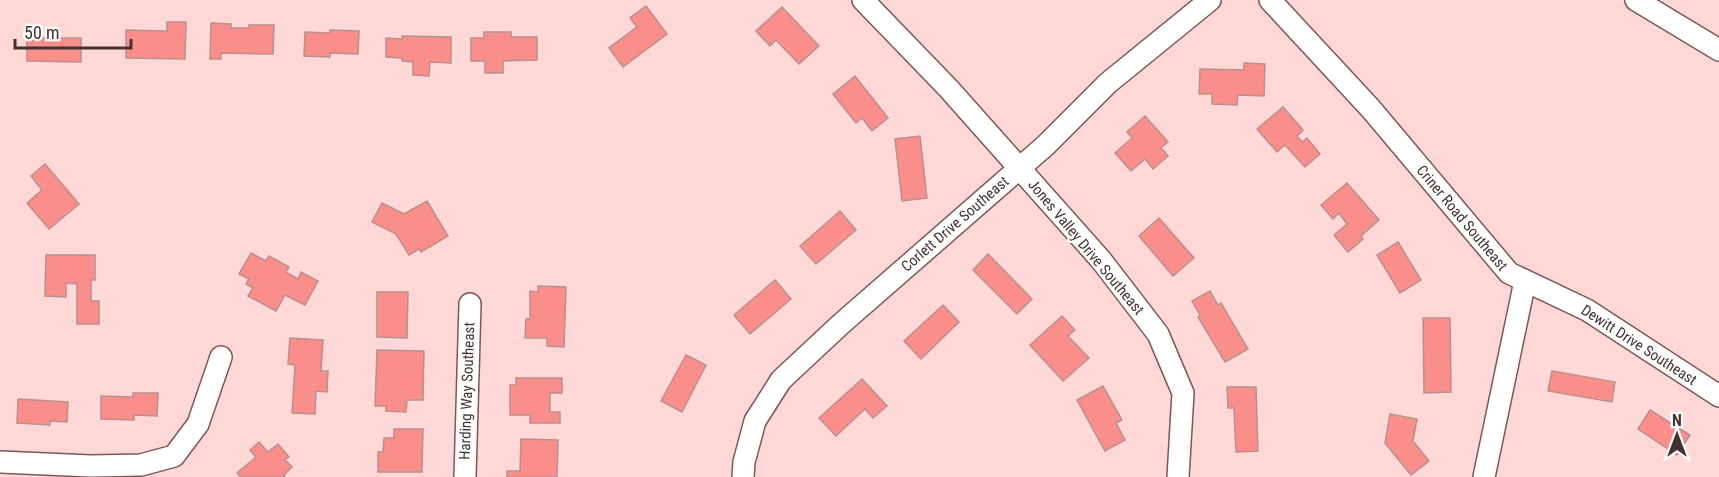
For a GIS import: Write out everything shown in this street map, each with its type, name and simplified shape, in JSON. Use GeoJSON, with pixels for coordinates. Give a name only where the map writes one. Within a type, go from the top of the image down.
{"type":"FeatureCollection","features":[{"type":"Feature","properties":{"kind":"street","name":"Jones Valley Drive Southeast"},"geometry":{"type":"LineString","coordinates":[[863,0],[949,89],[1101,260],[1158,334],[1183,393],[1178,477]]}},
{"type":"Feature","properties":{"kind":"street","name":"Corlett Drive Southeast"},"geometry":{"type":"LineString","coordinates":[[743,477],[744,462],[755,421],[781,380],[841,324],[1046,145],[1108,83],[1210,0]]}},
{"type":"Feature","properties":{"kind":"street","name":"Criner Road Southeast"},"geometry":{"type":"LineString","coordinates":[[1270,0],[1371,109],[1509,273],[1525,281]]}},
{"type":"Feature","properties":{"kind":"street"},"geometry":{"type":"LineString","coordinates":[[1636,0],[1719,50]]}},
{"type":"Feature","properties":{"kind":"street","name":"Dewitt Drive Southeast"},"geometry":{"type":"LineString","coordinates":[[1525,281],[1587,310],[1719,396]]}},
{"type":"Feature","properties":{"kind":"street"},"geometry":{"type":"LineString","coordinates":[[1484,477],[1525,281]]}},
{"type":"Feature","properties":{"kind":"street","name":"Harding Way Southeast"},"geometry":{"type":"LineString","coordinates":[[465,477],[470,304]]}},
{"type":"Feature","properties":{"kind":"street"},"geometry":{"type":"LineString","coordinates":[[0,462],[91,466],[141,465],[174,456],[198,424],[221,357]]}},
{"type":"Feature","properties":{"kind":"building"},"geometry":{"type":"Polygon","coordinates":[[[646,6],[667,34],[623,67],[609,48],[637,27],[630,18],[646,6]]]}},
{"type":"Feature","properties":{"kind":"building"},"geometry":{"type":"Polygon","coordinates":[[[782,7],[819,46],[799,64],[776,40],[770,46],[756,31],[782,7]]]}},
{"type":"Feature","properties":{"kind":"building"},"geometry":{"type":"Polygon","coordinates":[[[167,22],[186,22],[185,59],[126,58],[126,30],[167,31],[167,22]]]}},
{"type":"Feature","properties":{"kind":"building"},"geometry":{"type":"Polygon","coordinates":[[[211,23],[231,24],[231,28],[274,25],[273,54],[221,53],[221,59],[210,59],[211,23]]]}},
{"type":"Feature","properties":{"kind":"building"},"geometry":{"type":"Polygon","coordinates":[[[330,30],[359,31],[358,54],[330,53],[330,57],[304,56],[305,32],[330,33],[330,30]]]}},
{"type":"Feature","properties":{"kind":"building"},"geometry":{"type":"Polygon","coordinates":[[[27,32],[42,33],[42,38],[81,38],[81,62],[27,61],[27,32]]]}},
{"type":"Feature","properties":{"kind":"building"},"geometry":{"type":"Polygon","coordinates":[[[484,32],[511,32],[511,37],[537,37],[537,60],[503,61],[503,73],[485,73],[485,61],[471,61],[471,38],[484,38],[484,32]]]}},
{"type":"Feature","properties":{"kind":"building"},"geometry":{"type":"Polygon","coordinates":[[[402,36],[451,37],[451,63],[430,62],[429,76],[413,75],[413,62],[402,61],[402,58],[386,57],[386,38],[402,39],[402,36]]]}},
{"type":"Feature","properties":{"kind":"building"},"geometry":{"type":"Polygon","coordinates":[[[1244,63],[1265,64],[1264,96],[1238,95],[1237,105],[1212,104],[1212,94],[1199,94],[1200,69],[1244,70],[1244,63]]]}},
{"type":"Feature","properties":{"kind":"building"},"geometry":{"type":"Polygon","coordinates":[[[855,76],[888,118],[872,131],[862,118],[856,123],[833,94],[855,76]]]}},
{"type":"Feature","properties":{"kind":"building"},"geometry":{"type":"Polygon","coordinates":[[[1283,107],[1303,130],[1297,136],[1302,142],[1307,138],[1320,154],[1305,167],[1285,145],[1277,152],[1257,129],[1283,107]]]}},
{"type":"Feature","properties":{"kind":"building"},"geometry":{"type":"Polygon","coordinates":[[[1145,116],[1168,142],[1161,148],[1168,156],[1153,169],[1145,159],[1131,171],[1115,153],[1132,138],[1127,132],[1145,116]]]}},
{"type":"Feature","properties":{"kind":"building"},"geometry":{"type":"Polygon","coordinates":[[[920,136],[927,198],[902,201],[895,139],[920,136]]]}},
{"type":"Feature","properties":{"kind":"building"},"geometry":{"type":"Polygon","coordinates":[[[45,164],[79,204],[49,229],[27,203],[42,190],[31,176],[45,164]]]}},
{"type":"Feature","properties":{"kind":"building"},"geometry":{"type":"Polygon","coordinates":[[[1347,183],[1379,220],[1348,252],[1334,235],[1347,224],[1339,213],[1333,219],[1321,205],[1347,183]]]}},
{"type":"Feature","properties":{"kind":"building"},"geometry":{"type":"Polygon","coordinates":[[[427,201],[448,236],[421,252],[419,249],[409,255],[396,234],[372,222],[382,203],[404,214],[427,201]]]}},
{"type":"Feature","properties":{"kind":"building"},"geometry":{"type":"Polygon","coordinates":[[[840,211],[856,230],[816,264],[800,246],[840,211]]]}},
{"type":"Feature","properties":{"kind":"building"},"geometry":{"type":"Polygon","coordinates":[[[1159,218],[1194,258],[1173,276],[1139,236],[1159,218]]]}},
{"type":"Feature","properties":{"kind":"building"},"geometry":{"type":"Polygon","coordinates":[[[1398,242],[1421,280],[1400,293],[1377,255],[1398,242]]]}},
{"type":"Feature","properties":{"kind":"building"},"geometry":{"type":"Polygon","coordinates":[[[251,253],[266,261],[269,256],[289,267],[286,272],[298,279],[301,272],[318,281],[305,305],[285,295],[276,311],[248,296],[253,288],[246,284],[249,279],[239,274],[251,253]]]}},
{"type":"Feature","properties":{"kind":"building"},"geometry":{"type":"Polygon","coordinates":[[[988,254],[1032,299],[1017,314],[973,270],[988,254]]]}},
{"type":"Feature","properties":{"kind":"building"},"geometry":{"type":"Polygon","coordinates":[[[46,255],[95,255],[95,280],[91,280],[91,301],[99,301],[99,324],[77,324],[77,284],[66,283],[66,297],[45,296],[46,255]]]}},
{"type":"Feature","properties":{"kind":"building"},"geometry":{"type":"Polygon","coordinates":[[[775,280],[791,299],[750,334],[734,315],[775,280]]]}},
{"type":"Feature","properties":{"kind":"building"},"geometry":{"type":"Polygon","coordinates":[[[538,286],[566,287],[564,347],[547,346],[547,338],[525,338],[526,319],[530,319],[530,291],[538,292],[538,286]]]}},
{"type":"Feature","properties":{"kind":"building"},"geometry":{"type":"Polygon","coordinates":[[[1210,291],[1218,305],[1221,303],[1248,349],[1225,362],[1198,317],[1200,315],[1192,301],[1210,291]]]}},
{"type":"Feature","properties":{"kind":"building"},"geometry":{"type":"Polygon","coordinates":[[[377,292],[408,292],[407,338],[377,337],[377,292]]]}},
{"type":"Feature","properties":{"kind":"building"},"geometry":{"type":"Polygon","coordinates":[[[943,305],[959,322],[921,359],[904,341],[943,305]]]}},
{"type":"Feature","properties":{"kind":"building"},"geometry":{"type":"Polygon","coordinates":[[[1062,316],[1075,330],[1068,336],[1089,358],[1063,381],[1030,345],[1062,316]]]}},
{"type":"Feature","properties":{"kind":"building"},"geometry":{"type":"Polygon","coordinates":[[[1423,318],[1450,318],[1451,392],[1424,393],[1423,318]]]}},
{"type":"Feature","properties":{"kind":"building"},"geometry":{"type":"Polygon","coordinates":[[[290,338],[323,340],[321,371],[328,371],[327,392],[316,391],[315,414],[292,413],[295,365],[288,364],[290,338]]]}},
{"type":"Feature","properties":{"kind":"building"},"geometry":{"type":"Polygon","coordinates":[[[377,350],[424,351],[423,400],[407,400],[406,412],[386,411],[386,406],[375,406],[377,350]]]}},
{"type":"Feature","properties":{"kind":"building"},"geometry":{"type":"Polygon","coordinates":[[[686,355],[706,365],[682,412],[661,401],[686,355]]]}},
{"type":"Feature","properties":{"kind":"building"},"geometry":{"type":"Polygon","coordinates":[[[1552,371],[1615,382],[1612,402],[1548,391],[1552,371]]]}},
{"type":"Feature","properties":{"kind":"building"},"geometry":{"type":"Polygon","coordinates":[[[516,378],[562,378],[562,393],[550,393],[550,412],[560,412],[560,423],[530,423],[530,415],[510,415],[510,385],[516,385],[516,378]]]}},
{"type":"Feature","properties":{"kind":"building"},"geometry":{"type":"Polygon","coordinates":[[[862,379],[887,406],[873,418],[865,409],[836,436],[819,418],[862,379]]]}},
{"type":"Feature","properties":{"kind":"building"},"geometry":{"type":"Polygon","coordinates":[[[1103,386],[1122,420],[1116,423],[1125,440],[1105,451],[1077,400],[1103,386]]]}},
{"type":"Feature","properties":{"kind":"building"},"geometry":{"type":"Polygon","coordinates":[[[1227,387],[1256,387],[1258,451],[1236,452],[1234,408],[1228,408],[1227,387]]]}},
{"type":"Feature","properties":{"kind":"building"},"geometry":{"type":"Polygon","coordinates":[[[133,393],[158,393],[157,416],[134,415],[134,420],[101,419],[101,396],[133,397],[133,393]]]}},
{"type":"Feature","properties":{"kind":"building"},"geometry":{"type":"Polygon","coordinates":[[[18,399],[68,402],[67,422],[50,421],[50,425],[17,423],[18,399]]]}},
{"type":"Feature","properties":{"kind":"building"},"geometry":{"type":"Polygon","coordinates":[[[1650,410],[1690,435],[1677,455],[1638,429],[1650,410]]]}},
{"type":"Feature","properties":{"kind":"building"},"geometry":{"type":"Polygon","coordinates":[[[1390,414],[1417,419],[1413,441],[1429,461],[1411,475],[1385,443],[1390,414]]]}},
{"type":"Feature","properties":{"kind":"building"},"geometry":{"type":"Polygon","coordinates":[[[394,429],[423,429],[422,472],[378,472],[378,452],[383,452],[384,438],[394,438],[394,429]]]}},
{"type":"Feature","properties":{"kind":"building"},"geometry":{"type":"Polygon","coordinates":[[[521,439],[558,440],[557,477],[507,477],[507,471],[520,471],[521,439]]]}},
{"type":"Feature","properties":{"kind":"building"},"geometry":{"type":"Polygon","coordinates":[[[259,442],[268,452],[278,444],[289,457],[285,460],[292,467],[284,475],[285,477],[241,477],[237,473],[256,457],[250,450],[259,442]]]}}]}
